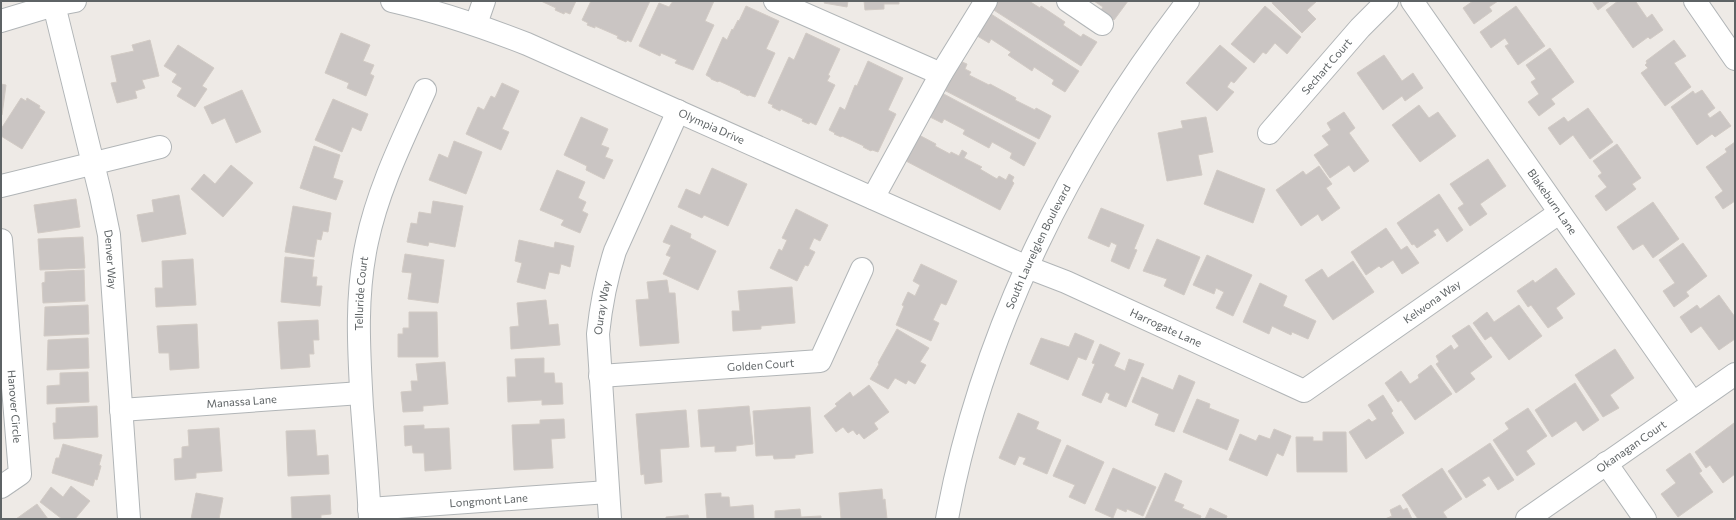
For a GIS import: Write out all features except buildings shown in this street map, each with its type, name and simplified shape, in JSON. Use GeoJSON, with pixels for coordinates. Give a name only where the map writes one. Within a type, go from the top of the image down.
{"type":"FeatureCollection","features":[{"type":"Feature","properties":{"kind":"street","name":"Olympia Drive"},"geometry":{"type":"LineString","coordinates":[[392,1],[442,13],[476,24],[527,44],[1027,267]]}},
{"type":"Feature","properties":{"kind":"street"},"geometry":{"type":"LineString","coordinates":[[476,24],[484,1]]}},
{"type":"Feature","properties":{"kind":"street"},"geometry":{"type":"LineString","coordinates":[[776,1],[941,74]]}},
{"type":"Feature","properties":{"kind":"street"},"geometry":{"type":"LineString","coordinates":[[873,198],[941,74],[986,1]]}},
{"type":"Feature","properties":{"kind":"street"},"geometry":{"type":"LineString","coordinates":[[1068,1],[1102,24]]}},
{"type":"Feature","properties":{"kind":"street","name":"South Laurelglen Boulevard"},"geometry":{"type":"LineString","coordinates":[[947,519],[961,458],[977,399],[996,342],[1027,267],[1087,148],[1122,92],[1160,37],[1188,1]]}},
{"type":"Feature","properties":{"kind":"street","name":"Sechart Court"},"geometry":{"type":"LineString","coordinates":[[1269,133],[1360,28],[1387,1]]}},
{"type":"Feature","properties":{"kind":"street","name":"Blakeburn Lane"},"geometry":{"type":"LineString","coordinates":[[1412,1],[1692,403]]}},
{"type":"Feature","properties":{"kind":"street"},"geometry":{"type":"LineString","coordinates":[[1695,1],[1735,59]]}},
{"type":"Feature","properties":{"kind":"street"},"geometry":{"type":"LineString","coordinates":[[1,21],[64,3]]}},
{"type":"Feature","properties":{"kind":"street","name":"Denver Way"},"geometry":{"type":"LineString","coordinates":[[64,3],[93,163],[108,234],[129,519]]}},
{"type":"Feature","properties":{"kind":"street","name":"Telluride Court"},"geometry":{"type":"LineString","coordinates":[[370,514],[361,393],[358,327],[360,284],[367,241],[378,200],[393,160],[425,90]]}},
{"type":"Feature","properties":{"kind":"street","name":"Ouray Way"},"geometry":{"type":"LineString","coordinates":[[610,519],[598,334],[601,306],[608,274],[615,252],[678,111]]}},
{"type":"Feature","properties":{"kind":"street"},"geometry":{"type":"LineString","coordinates":[[1,186],[160,147]]}},
{"type":"Feature","properties":{"kind":"street","name":"Kelwona Way"},"geometry":{"type":"LineString","coordinates":[[1304,391],[1559,213]]}},
{"type":"Feature","properties":{"kind":"street","name":"Hanover Circle"},"geometry":{"type":"LineString","coordinates":[[1,240],[20,474],[1,487]]}},
{"type":"Feature","properties":{"kind":"street","name":"Harrogate Lane"},"geometry":{"type":"LineString","coordinates":[[1027,267],[1066,282],[1304,391]]}},
{"type":"Feature","properties":{"kind":"street","name":"Golden Court"},"geometry":{"type":"LineString","coordinates":[[600,376],[820,361],[862,269]]}},
{"type":"Feature","properties":{"kind":"street","name":"Okanagan Court"},"geometry":{"type":"LineString","coordinates":[[1527,519],[1735,374]]}},
{"type":"Feature","properties":{"kind":"street","name":"Manassa Lane"},"geometry":{"type":"LineString","coordinates":[[121,410],[361,393]]}},
{"type":"Feature","properties":{"kind":"street"},"geometry":{"type":"LineString","coordinates":[[1606,463],[1645,519]]}},
{"type":"Feature","properties":{"kind":"street","name":"Longmont Lane"},"geometry":{"type":"LineString","coordinates":[[370,514],[608,492]]}}]}
